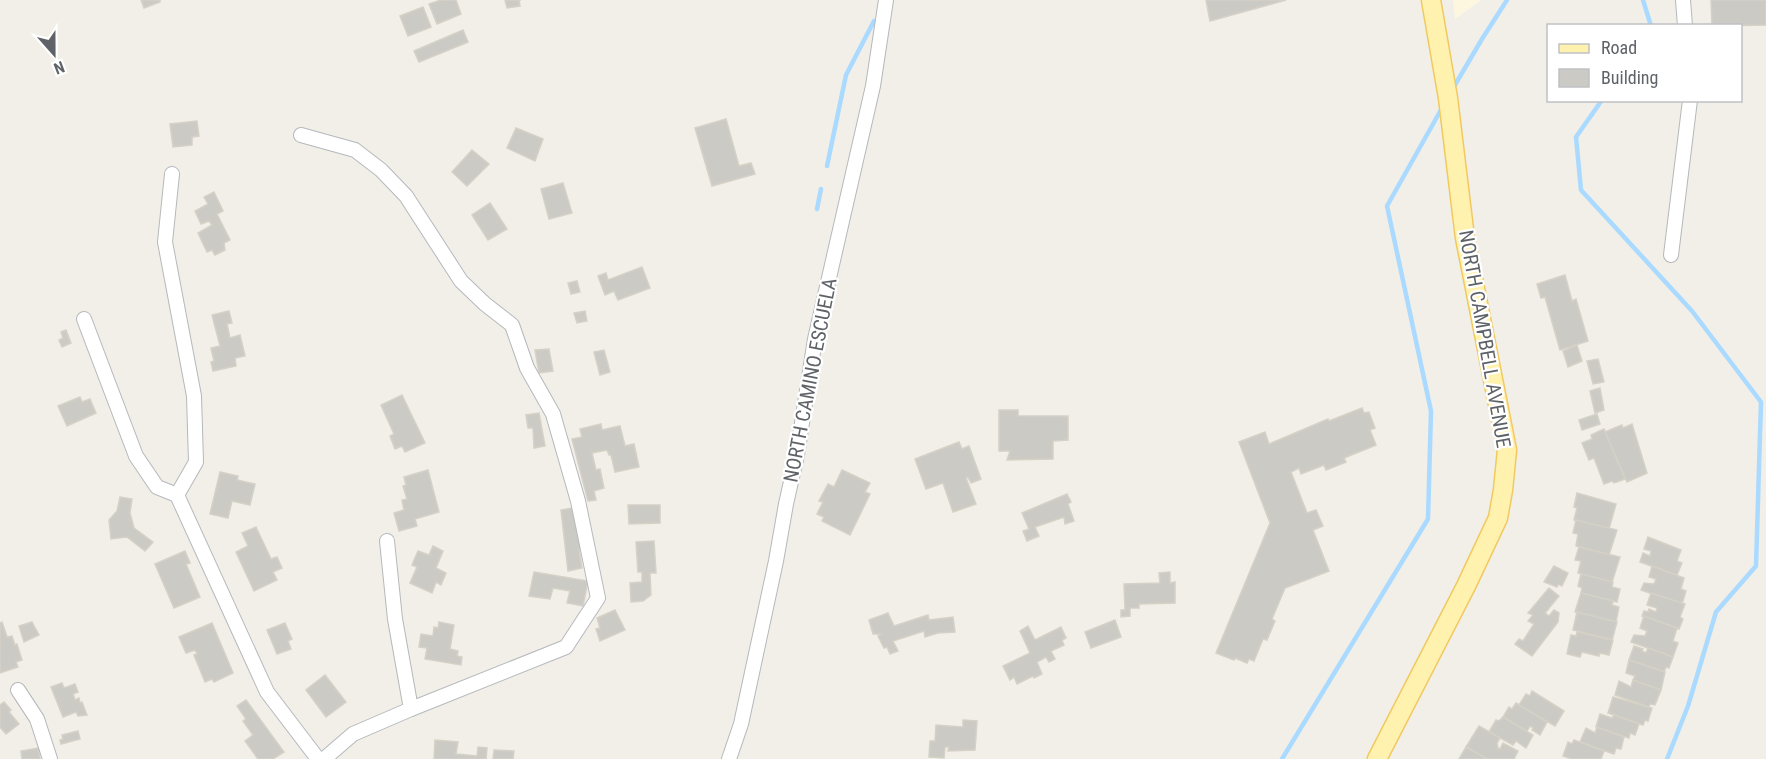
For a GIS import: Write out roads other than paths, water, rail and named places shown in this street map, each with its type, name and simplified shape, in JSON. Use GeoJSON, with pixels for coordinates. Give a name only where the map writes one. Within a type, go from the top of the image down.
{"type":"FeatureCollection","features":[{"type":"Feature","properties":{"kind":"main road","name":"NORTH CAMPBELL AVENUE"},"geometry":{"type":"LineString","coordinates":[[1377,759],[1466,586],[1498,518],[1507,450],[1465,238],[1447,92],[1431,0]]}},
{"type":"Feature","properties":{"kind":"street","name":"NORTH CAMINO ESCUELA"},"geometry":{"type":"LineString","coordinates":[[729,759],[741,724],[776,561],[797,455],[815,339],[873,86],[886,0]]}},
{"type":"Feature","properties":{"kind":"street"},"geometry":{"type":"LineString","coordinates":[[1683,0],[1685,24]]}},
{"type":"Feature","properties":{"kind":"street"},"geometry":{"type":"LineString","coordinates":[[1671,255],[1690,102]]}},
{"type":"Feature","properties":{"kind":"street"},"geometry":{"type":"LineString","coordinates":[[301,135],[355,150],[381,170],[406,196],[461,281],[512,325],[527,368],[553,414],[578,501],[598,598],[566,647],[353,734],[324,759]]}},
{"type":"Feature","properties":{"kind":"street"},"geometry":{"type":"LineString","coordinates":[[172,174],[165,242],[194,396],[196,462],[177,495]]}},
{"type":"Feature","properties":{"kind":"street"},"geometry":{"type":"LineString","coordinates":[[84,319],[136,456],[157,487],[177,495],[267,692],[318,759]]}},
{"type":"Feature","properties":{"kind":"street"},"geometry":{"type":"LineString","coordinates":[[387,541],[395,619],[411,709]]}},
{"type":"Feature","properties":{"kind":"street"},"geometry":{"type":"LineString","coordinates":[[18,690],[37,719],[50,759]]}},
{"type":"Feature","properties":{"kind":"waterway"},"geometry":{"type":"LineString","coordinates":[[1452,90],[1507,0]]}},
{"type":"Feature","properties":{"kind":"waterway"},"geometry":{"type":"LineString","coordinates":[[1643,0],[1650,24]]}},
{"type":"Feature","properties":{"kind":"waterway"},"geometry":{"type":"LineString","coordinates":[[827,166],[846,75],[874,21]]}},
{"type":"Feature","properties":{"kind":"waterway"},"geometry":{"type":"LineString","coordinates":[[1601,102],[1576,137],[1581,190],[1692,311],[1761,402],[1756,566],[1716,612],[1688,706],[1667,759]]}},
{"type":"Feature","properties":{"kind":"waterway"},"geometry":{"type":"LineString","coordinates":[[1282,759],[1428,519],[1431,411],[1387,206],[1442,108]]}},
{"type":"Feature","properties":{"kind":"waterway"},"geometry":{"type":"LineString","coordinates":[[817,209],[821,189]]}}]}
